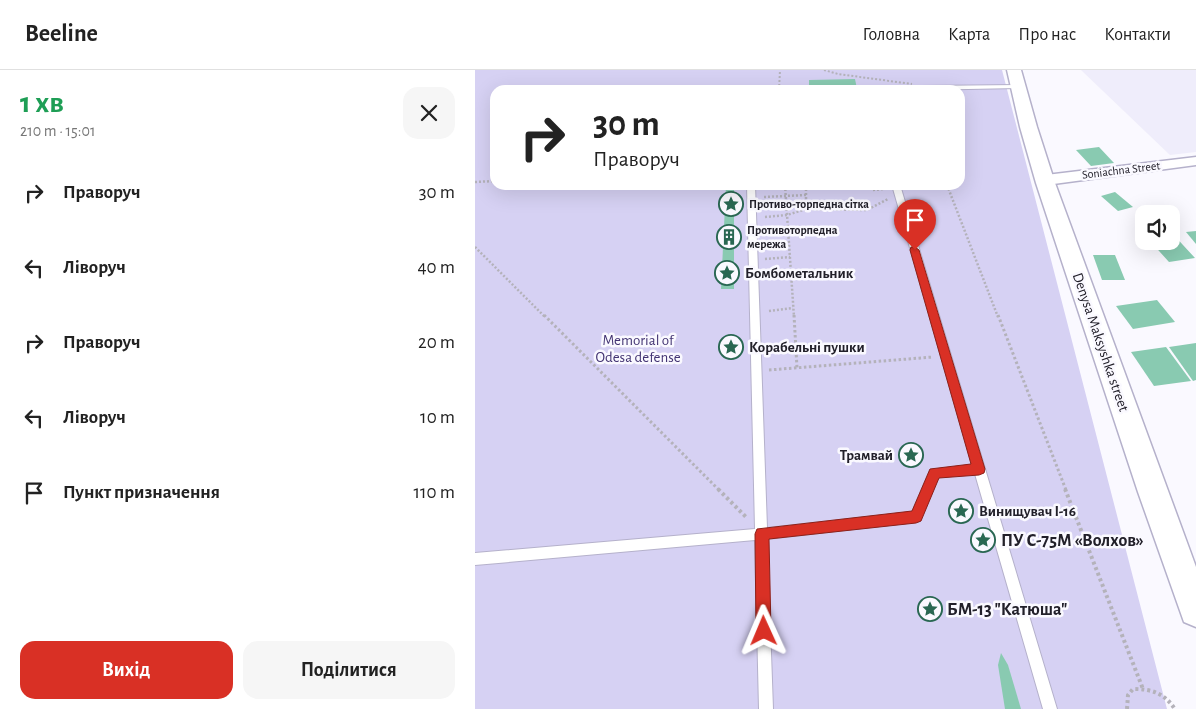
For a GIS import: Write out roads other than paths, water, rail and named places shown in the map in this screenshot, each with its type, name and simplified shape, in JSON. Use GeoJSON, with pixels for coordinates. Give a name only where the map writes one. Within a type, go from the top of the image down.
{"type":"FeatureCollection","features":[{"type":"Feature","properties":{"kind":"street","name":"Denysa Maksyshka street"},"geometry":{"type":"LineString","coordinates":[[1016,79],[1045,180],[1165,528],[1196,610]]}},
{"type":"Feature","properties":{"kind":"street","name":"Soniachna Street"},"geometry":{"type":"LineString","coordinates":[[1045,180],[1196,161]]}},
{"type":"Feature","properties":{"kind":"lane"},"geometry":{"type":"LineString","coordinates":[[959,85],[1016,79]]}},
{"type":"Feature","properties":{"kind":"lane"},"geometry":{"type":"LineString","coordinates":[[751,190],[762,534],[765,709]]}},
{"type":"Feature","properties":{"kind":"lane"},"geometry":{"type":"LineString","coordinates":[[897,190],[1050,709]]}},
{"type":"Feature","properties":{"kind":"lane"},"geometry":{"type":"LineString","coordinates":[[475,559],[762,534],[916,517],[934,473],[979,469]]}},
{"type":"Feature","properties":{"kind":"place","name":"Противо-торпедна сітка"},"geometry":{"type":"Point","coordinates":[731,204]}},
{"type":"Feature","properties":{"kind":"place","name":"Противоторпедна мережа"},"geometry":{"type":"Point","coordinates":[729,237]}},
{"type":"Feature","properties":{"kind":"place","name":"Бомбометальник"},"geometry":{"type":"Point","coordinates":[727,273]}},
{"type":"Feature","properties":{"kind":"place","name":"Корабельні пушки"},"geometry":{"type":"Point","coordinates":[731,347]}},
{"type":"Feature","properties":{"kind":"place","name":"Трамвай"},"geometry":{"type":"Point","coordinates":[911,455]}},
{"type":"Feature","properties":{"kind":"place","name":"Винищувач І-16"},"geometry":{"type":"Point","coordinates":[961,511]}},
{"type":"Feature","properties":{"kind":"place","name":"ПУ С-75М «Волхов»"},"geometry":{"type":"Point","coordinates":[983,540]}},
{"type":"Feature","properties":{"kind":"place","name":"БМ-13 \"Катюша\""},"geometry":{"type":"Point","coordinates":[930,609]}},
{"type":"Feature","properties":{"kind":"park label","name":"Memorial of Odesa defense"},"geometry":{"type":"Point","coordinates":[638,348]}}]}
